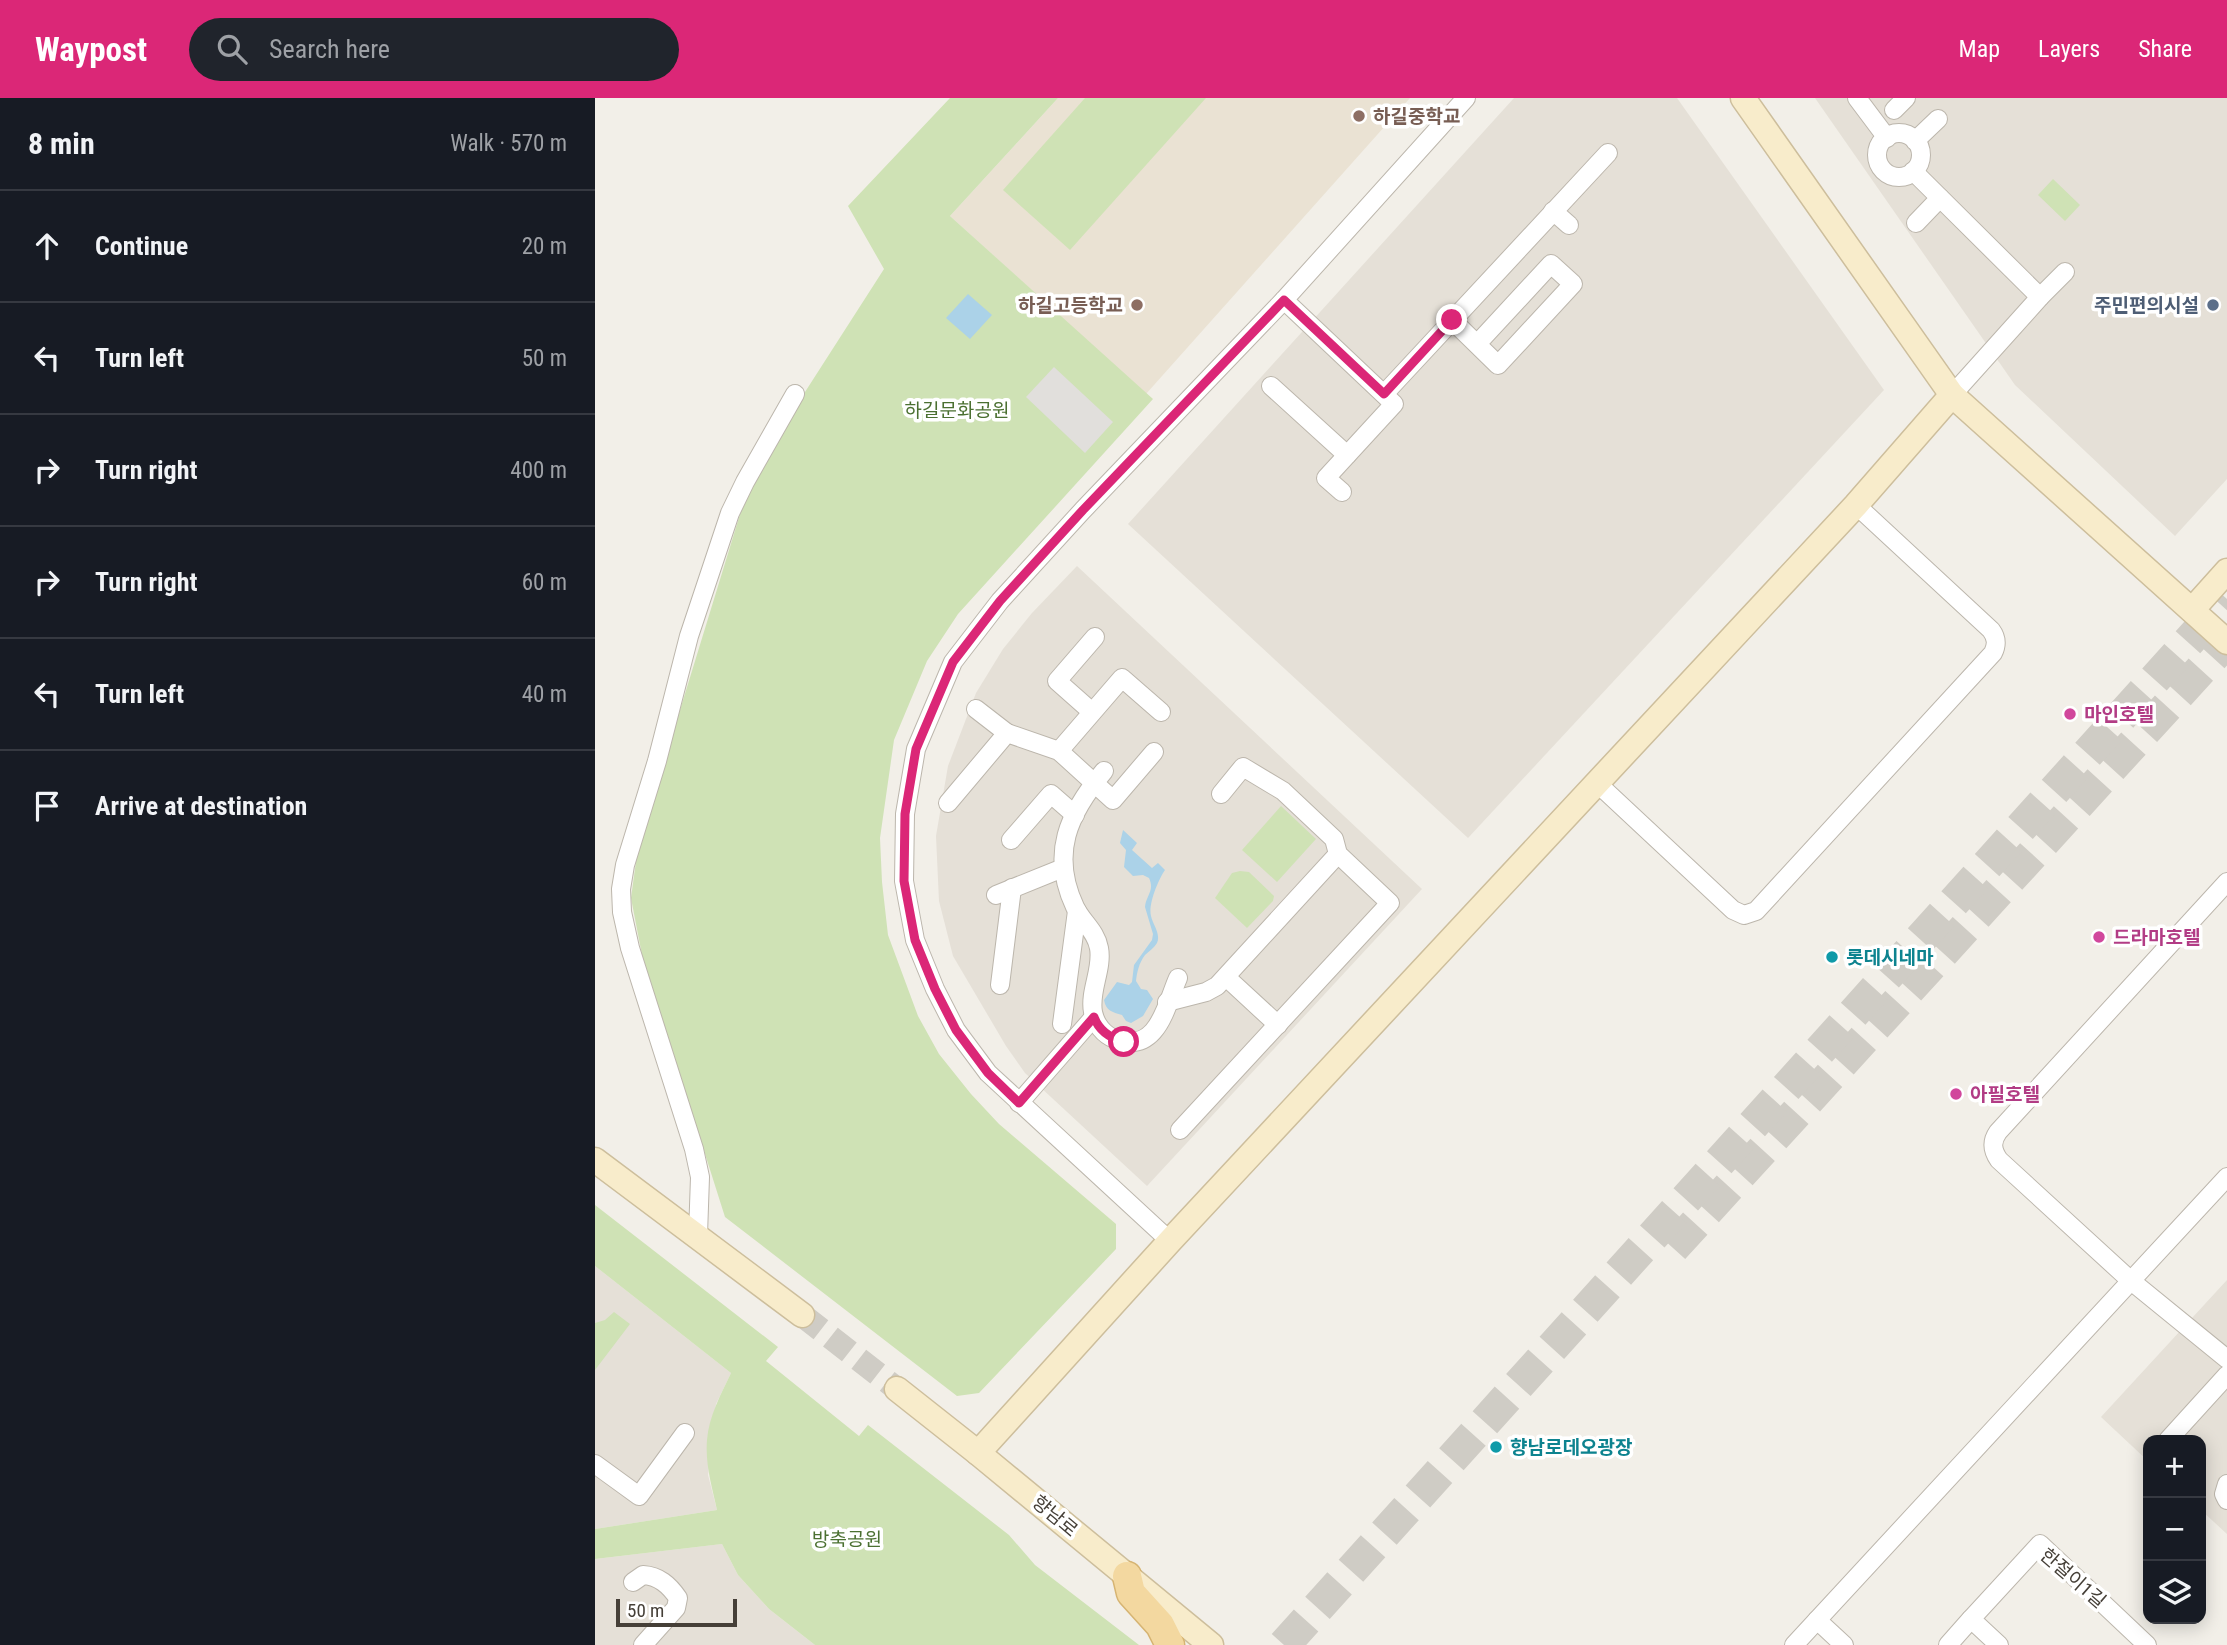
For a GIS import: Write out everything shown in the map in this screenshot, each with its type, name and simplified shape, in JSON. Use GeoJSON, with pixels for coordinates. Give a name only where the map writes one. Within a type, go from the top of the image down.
{"type":"FeatureCollection","features":[{"type":"Feature","properties":{"kind":"main road"},"geometry":{"type":"LineString","coordinates":[[1127,1576],[1131,1593],[1160,1625],[1170,1645]]}},
{"type":"Feature","properties":{"kind":"street"},"geometry":{"type":"LineString","coordinates":[[1170,1241],[988,1073],[956,1030],[935,989],[915,940],[904,881],[905,814],[916,749],[953,662],[1000,601],[1076,517],[1284,300],[1466,98]]}},
{"type":"Feature","properties":{"kind":"street"},"geometry":{"type":"LineString","coordinates":[[1743,98],[1952,395],[2227,642]]}},
{"type":"Feature","properties":{"kind":"street"},"geometry":{"type":"LineString","coordinates":[[1859,99],[1887,138]]}},
{"type":"Feature","properties":{"kind":"street"},"geometry":{"type":"LineString","coordinates":[[1915,141],[1938,120]]}},
{"type":"Feature","properties":{"kind":"street"},"geometry":{"type":"LineString","coordinates":[[1902,134],[1915,141],[1921,154],[1920,162],[1913,171],[1896,177],[1879,165],[1879,146],[1887,138],[1902,134]]}},
{"type":"Feature","properties":{"kind":"street"},"geometry":{"type":"LineString","coordinates":[[1384,394],[1608,152]]}},
{"type":"Feature","properties":{"kind":"street"},"geometry":{"type":"LineString","coordinates":[[1913,171],[2041,298]]}},
{"type":"Feature","properties":{"kind":"street"},"geometry":{"type":"LineString","coordinates":[[1916,223],[1940,198]]}},
{"type":"Feature","properties":{"kind":"street"},"geometry":{"type":"LineString","coordinates":[[1553,211],[1569,225]]}},
{"type":"Feature","properties":{"kind":"street"},"geometry":{"type":"LineString","coordinates":[[1452,320],[1476,344],[1499,365],[1573,284],[1551,264],[1476,344]]}},
{"type":"Feature","properties":{"kind":"street"},"geometry":{"type":"LineString","coordinates":[[978,1453],[1170,1241],[1856,505],[2065,272]]}},
{"type":"Feature","properties":{"kind":"street"},"geometry":{"type":"LineString","coordinates":[[1284,300],[1394,404],[1327,478],[1342,492]]}},
{"type":"Feature","properties":{"kind":"street"},"geometry":{"type":"LineString","coordinates":[[1271,386],[1347,455]]}},
{"type":"Feature","properties":{"kind":"street"},"geometry":{"type":"LineString","coordinates":[[698,1236],[700,1177],[694,1149],[630,948],[622,912],[621,888],[625,865],[657,761],[689,636],[714,558],[730,513],[745,482],[795,394]]}},
{"type":"Feature","properties":{"kind":"street"},"geometry":{"type":"LineString","coordinates":[[1597,783],[1733,911],[1744,915],[1756,911],[1996,648],[1991,630],[1856,505]]}},
{"type":"Feature","properties":{"kind":"street"},"geometry":{"type":"LineString","coordinates":[[2192,610],[2227,571]]}},
{"type":"Feature","properties":{"kind":"street"},"geometry":{"type":"LineString","coordinates":[[1092,712],[1053,677],[1095,637]]}},
{"type":"Feature","properties":{"kind":"street"},"geometry":{"type":"LineString","coordinates":[[1059,751],[1122,678],[1161,712]]}},
{"type":"Feature","properties":{"kind":"street"},"geometry":{"type":"LineString","coordinates":[[976,709],[1007,733],[1059,751],[1099,778],[1113,800],[1154,752]]}},
{"type":"Feature","properties":{"kind":"street"},"geometry":{"type":"LineString","coordinates":[[948,803],[1007,733]]}},
{"type":"Feature","properties":{"kind":"street"},"geometry":{"type":"LineString","coordinates":[[1180,1130],[1390,903],[1338,854],[1334,839],[1283,791],[1243,767],[1221,794]]}},
{"type":"Feature","properties":{"kind":"street"},"geometry":{"type":"LineString","coordinates":[[1099,778],[1075,815],[1064,845],[1063,868],[1077,911],[1092,930],[1099,950],[1093,998],[1094,1017],[1103,1032],[1113,1039],[1124,1042],[1147,1037],[1157,1029],[1163,1019],[1178,978]]}},
{"type":"Feature","properties":{"kind":"street"},"geometry":{"type":"LineString","coordinates":[[1011,840],[1051,794],[1075,815]]}},
{"type":"Feature","properties":{"kind":"street"},"geometry":{"type":"LineString","coordinates":[[1167,1002],[1206,992],[1217,986],[1338,854]]}},
{"type":"Feature","properties":{"kind":"street"},"geometry":{"type":"LineString","coordinates":[[1000,985],[1004,891],[1063,868]]}},
{"type":"Feature","properties":{"kind":"street"},"geometry":{"type":"LineString","coordinates":[[2227,882],[1998,1132],[1993,1143],[1999,1160],[2130,1280],[2227,1359]]}},
{"type":"Feature","properties":{"kind":"street"},"geometry":{"type":"LineString","coordinates":[[1062,1024],[1077,911]]}},
{"type":"Feature","properties":{"kind":"street"},"geometry":{"type":"LineString","coordinates":[[1226,976],[1278,1025]]}},
{"type":"Feature","properties":{"kind":"street"},"geometry":{"type":"LineString","coordinates":[[1019,1103],[1094,1017]]}},
{"type":"Feature","properties":{"kind":"street"},"geometry":{"type":"LineString","coordinates":[[595,1160],[802,1315]]}},
{"type":"Feature","properties":{"kind":"street"},"geometry":{"type":"LineString","coordinates":[[1794,1645],[2227,1177]]}},
{"type":"Feature","properties":{"kind":"street"},"geometry":{"type":"LineString","coordinates":[[2173,1435],[2227,1375]]}},
{"type":"Feature","properties":{"kind":"street","name":"향남로"},"geometry":{"type":"LineString","coordinates":[[897,1389],[1211,1645]]}},
{"type":"Feature","properties":{"kind":"street"},"geometry":{"type":"LineString","coordinates":[[595,1464],[639,1496],[685,1433]]}},
{"type":"Feature","properties":{"kind":"street"},"geometry":{"type":"LineString","coordinates":[[2227,1484],[2224,1493],[2227,1500]]}},
{"type":"Feature","properties":{"kind":"street","name":"한절이1길"},"geometry":{"type":"LineString","coordinates":[[1971,1619],[2041,1544],[2147,1645]]}},
{"type":"Feature","properties":{"kind":"street"},"geometry":{"type":"LineString","coordinates":[[632,1582],[643,1575],[655,1577],[672,1590],[678,1600],[676,1608],[643,1645]]}},
{"type":"Feature","properties":{"kind":"street"},"geometry":{"type":"LineString","coordinates":[[1948,1645],[1971,1619],[1999,1645]]}},
{"type":"Feature","properties":{"kind":"street"},"geometry":{"type":"LineString","coordinates":[[1817,1620],[1844,1645]]}},
{"type":"Feature","properties":{"kind":"shaded area","name":"하길고등학교"},"geometry":{"type":"Polygon","coordinates":[[[1058,98],[1410,98],[1146,394],[950,216],[1058,98]]]}},
{"type":"Feature","properties":{"kind":"shaded area"},"geometry":{"type":"Polygon","coordinates":[[[1514,98],[1677,98],[1884,390],[1468,838],[1128,524],[1514,98]]]}},
{"type":"Feature","properties":{"kind":"shaded area"},"geometry":{"type":"Polygon","coordinates":[[[1815,98],[2227,98],[2227,479],[2175,536],[2015,385],[1815,98]]]}},
{"type":"Feature","properties":{"kind":"shaded area"},"geometry":{"type":"Polygon","coordinates":[[[1054,367],[1113,422],[1085,453],[1026,397],[1054,367]]]}},
{"type":"Feature","properties":{"kind":"shaded area"},"geometry":{"type":"Polygon","coordinates":[[[1077,566],[1422,889],[1147,1186],[1025,1073],[953,956],[939,901],[936,836],[948,766],[976,693],[1003,649],[1032,613],[1077,566]]]}},
{"type":"Feature","properties":{"kind":"shaded area"},"geometry":{"type":"Polygon","coordinates":[[[595,1266],[731,1373],[716,1404],[708,1475],[717,1510],[595,1529],[595,1266]]]}},
{"type":"Feature","properties":{"kind":"shaded area"},"geometry":{"type":"Polygon","coordinates":[[[2227,1280],[2227,1534],[2206,1515],[2206,1435],[2143,1435],[2143,1456],[2101,1417],[2227,1280]]]}},
{"type":"Feature","properties":{"kind":"shaded area"},"geometry":{"type":"Polygon","coordinates":[[[722,1544],[738,1575],[769,1609],[815,1645],[595,1645],[595,1559],[722,1544]]]}},
{"type":"Feature","properties":{"kind":"green space","name":"하길문화공원"},"geometry":{"type":"Polygon","coordinates":[[[950,98],[1058,98],[950,216],[1153,399],[958,614],[927,661],[894,740],[880,838],[882,882],[888,935],[918,1016],[939,1054],[999,1124],[1116,1224],[1116,1249],[979,1393],[957,1396],[725,1217],[642,955],[631,898],[638,847],[745,498],[805,392],[884,269],[848,206],[950,98]]]}},
{"type":"Feature","properties":{"kind":"green space"},"geometry":{"type":"Polygon","coordinates":[[[1085,98],[1206,98],[1070,250],[1003,190],[1085,98]]]}},
{"type":"Feature","properties":{"kind":"green space"},"geometry":{"type":"Polygon","coordinates":[[[2053,179],[2080,205],[2065,221],[2038,195],[2053,179]]]}},
{"type":"Feature","properties":{"kind":"green space"},"geometry":{"type":"Polygon","coordinates":[[[1281,806],[1316,839],[1277,882],[1242,850],[1281,806]]]}},
{"type":"Feature","properties":{"kind":"green space"},"geometry":{"type":"Polygon","coordinates":[[[1249,872],[1274,896],[1273,901],[1247,928],[1215,898],[1232,873],[1249,872]]]}},
{"type":"Feature","properties":{"kind":"green space","name":"방축공원"},"geometry":{"type":"Polygon","coordinates":[[[595,1205],[778,1347],[766,1361],[859,1436],[868,1425],[1009,1535],[1035,1565],[1139,1645],[815,1645],[769,1609],[738,1575],[722,1544],[595,1559],[595,1529],[717,1510],[708,1467],[707,1440],[713,1414],[731,1373],[595,1266],[595,1205]]]}},
{"type":"Feature","properties":{"kind":"green space"},"geometry":{"type":"Polygon","coordinates":[[[614,1312],[630,1324],[595,1370],[595,1323],[605,1320],[614,1312]]]}},
{"type":"Feature","properties":{"kind":"water"},"geometry":{"type":"Polygon","coordinates":[[[968,294],[992,315],[970,339],[946,318],[968,294]]]}},
{"type":"Feature","properties":{"kind":"water"},"geometry":{"type":"Polygon","coordinates":[[[1123,830],[1137,843],[1132,850],[1152,868],[1158,863],[1165,870],[1151,906],[1158,940],[1141,961],[1136,981],[1153,999],[1143,1016],[1131,1023],[1122,1015],[1108,1009],[1104,1000],[1117,982],[1129,985],[1132,982],[1134,965],[1152,940],[1153,934],[1145,907],[1151,882],[1143,875],[1133,876],[1124,867],[1126,850],[1120,843],[1123,830]]]}},
{"type":"Feature","properties":{"kind":"tunnel"},"geometry":{"type":"LineString","coordinates":[[1284,1645],[2227,599]]}},
{"type":"Feature","properties":{"kind":"tunnel"},"geometry":{"type":"LineString","coordinates":[[1673,1248],[2227,641]]}},
{"type":"Feature","properties":{"kind":"tunnel"},"geometry":{"type":"LineString","coordinates":[[802,1315],[897,1389]]}},
{"type":"Feature","properties":{"kind":"place","name":"하길중학교"},"geometry":{"type":"Point","coordinates":[1359,116]}},
{"type":"Feature","properties":{"kind":"place","name":"하길고등학교"},"geometry":{"type":"Point","coordinates":[1137,305]}},
{"type":"Feature","properties":{"kind":"place","name":"주민편의시설"},"geometry":{"type":"Point","coordinates":[2213,305]}},
{"type":"Feature","properties":{"kind":"place","name":"마인호텔"},"geometry":{"type":"Point","coordinates":[2070,714]}},
{"type":"Feature","properties":{"kind":"place","name":"드라마호텔"},"geometry":{"type":"Point","coordinates":[2099,937]}},
{"type":"Feature","properties":{"kind":"place","name":"롯데시네마"},"geometry":{"type":"Point","coordinates":[1832,957]}},
{"type":"Feature","properties":{"kind":"place","name":"아필호텔"},"geometry":{"type":"Point","coordinates":[1956,1094]}},
{"type":"Feature","properties":{"kind":"place","name":"향남로데오광장"},"geometry":{"type":"Point","coordinates":[1496,1447]}},
{"type":"Feature","properties":{"kind":"route"},"geometry":{"type":"LineString","coordinates":[[1124,1042],[1103,1032],[1094,1017],[1019,1103],[988,1073],[956,1030],[935,989],[915,940],[904,881],[905,814],[916,749],[953,662],[1000,601],[1069,525],[1284,300],[1384,394],[1452,320]]}}]}
